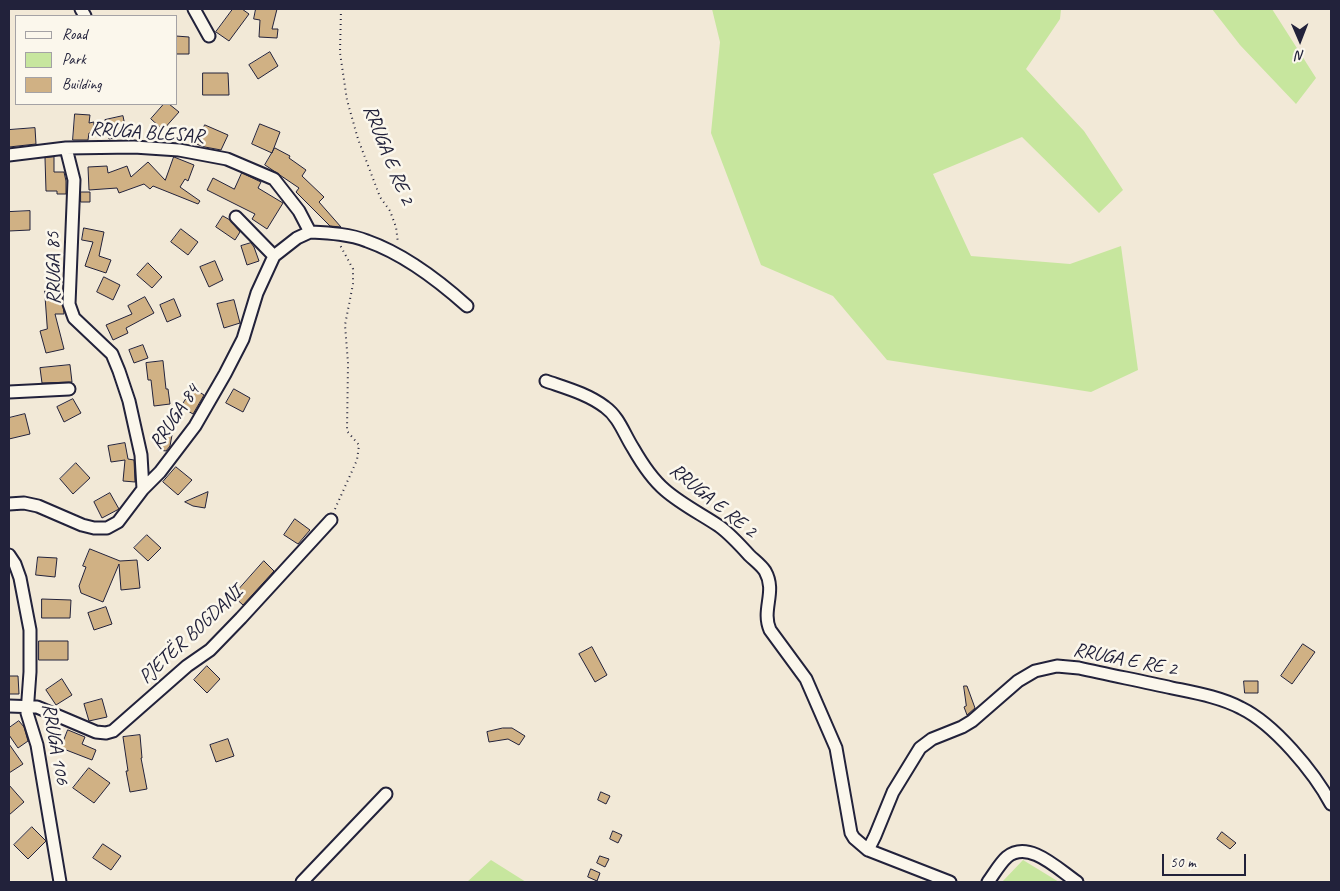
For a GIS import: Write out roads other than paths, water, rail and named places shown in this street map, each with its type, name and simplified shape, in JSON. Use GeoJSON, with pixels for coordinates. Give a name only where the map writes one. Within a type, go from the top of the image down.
{"type":"FeatureCollection","features":[{"type":"Feature","properties":{"kind":"street"},"geometry":{"type":"LineString","coordinates":[[194,9],[209,36]]}},
{"type":"Feature","properties":{"kind":"street","name":"RRUGA BLESAR"},"geometry":{"type":"LineString","coordinates":[[9,155],[66,148],[134,147],[170,149],[227,159],[274,179],[299,211],[310,232]]}},
{"type":"Feature","properties":{"kind":"street","name":"RRUGA 85"},"geometry":{"type":"LineString","coordinates":[[66,148],[74,180],[69,304],[74,318],[112,354],[119,371],[129,402],[141,454],[143,489]]}},
{"type":"Feature","properties":{"kind":"street"},"geometry":{"type":"LineString","coordinates":[[236,217],[274,256]]}},
{"type":"Feature","properties":{"kind":"street"},"geometry":{"type":"LineString","coordinates":[[310,232],[335,234],[366,240],[398,255],[448,290],[467,306]]}},
{"type":"Feature","properties":{"kind":"street","name":"RRUGA 84"},"geometry":{"type":"LineString","coordinates":[[9,505],[24,503],[38,506],[82,525],[94,528],[107,528],[118,522],[195,426],[243,340],[257,293],[274,256],[297,238],[310,232]]}},
{"type":"Feature","properties":{"kind":"street","name":"RRUGA E RE 2"},"geometry":{"type":"LineString","coordinates":[[546,381],[588,396],[606,407],[620,423],[632,447],[653,477],[665,490],[721,528],[765,570],[769,580],[770,591],[766,622],[800,670],[836,748],[851,833],[868,850],[893,792],[920,748],[932,739],[972,721],[1018,681],[1035,671],[1057,666],[1079,668],[1216,698],[1242,708],[1265,722],[1287,744],[1324,790],[1331,804]]}},
{"type":"Feature","properties":{"kind":"street"},"geometry":{"type":"LineString","coordinates":[[9,392],[69,389]]}},
{"type":"Feature","properties":{"kind":"street","name":"PJETËR BOGDANI"},"geometry":{"type":"LineString","coordinates":[[9,706],[37,708],[96,732],[106,733],[113,731],[187,666],[210,650],[331,520]]}},
{"type":"Feature","properties":{"kind":"street","name":"RRUGA 106"},"geometry":{"type":"LineString","coordinates":[[9,555],[15,564],[20,578],[30,630],[27,713],[38,745],[60,882]]}},
{"type":"Feature","properties":{"kind":"street"},"geometry":{"type":"LineString","coordinates":[[302,882],[386,794]]}},
{"type":"Feature","properties":{"kind":"street"},"geometry":{"type":"LineString","coordinates":[[868,850],[950,882]]}},
{"type":"Feature","properties":{"kind":"street"},"geometry":{"type":"LineString","coordinates":[[988,882],[1007,857],[1019,851],[1030,851],[1076,882]]}}]}
